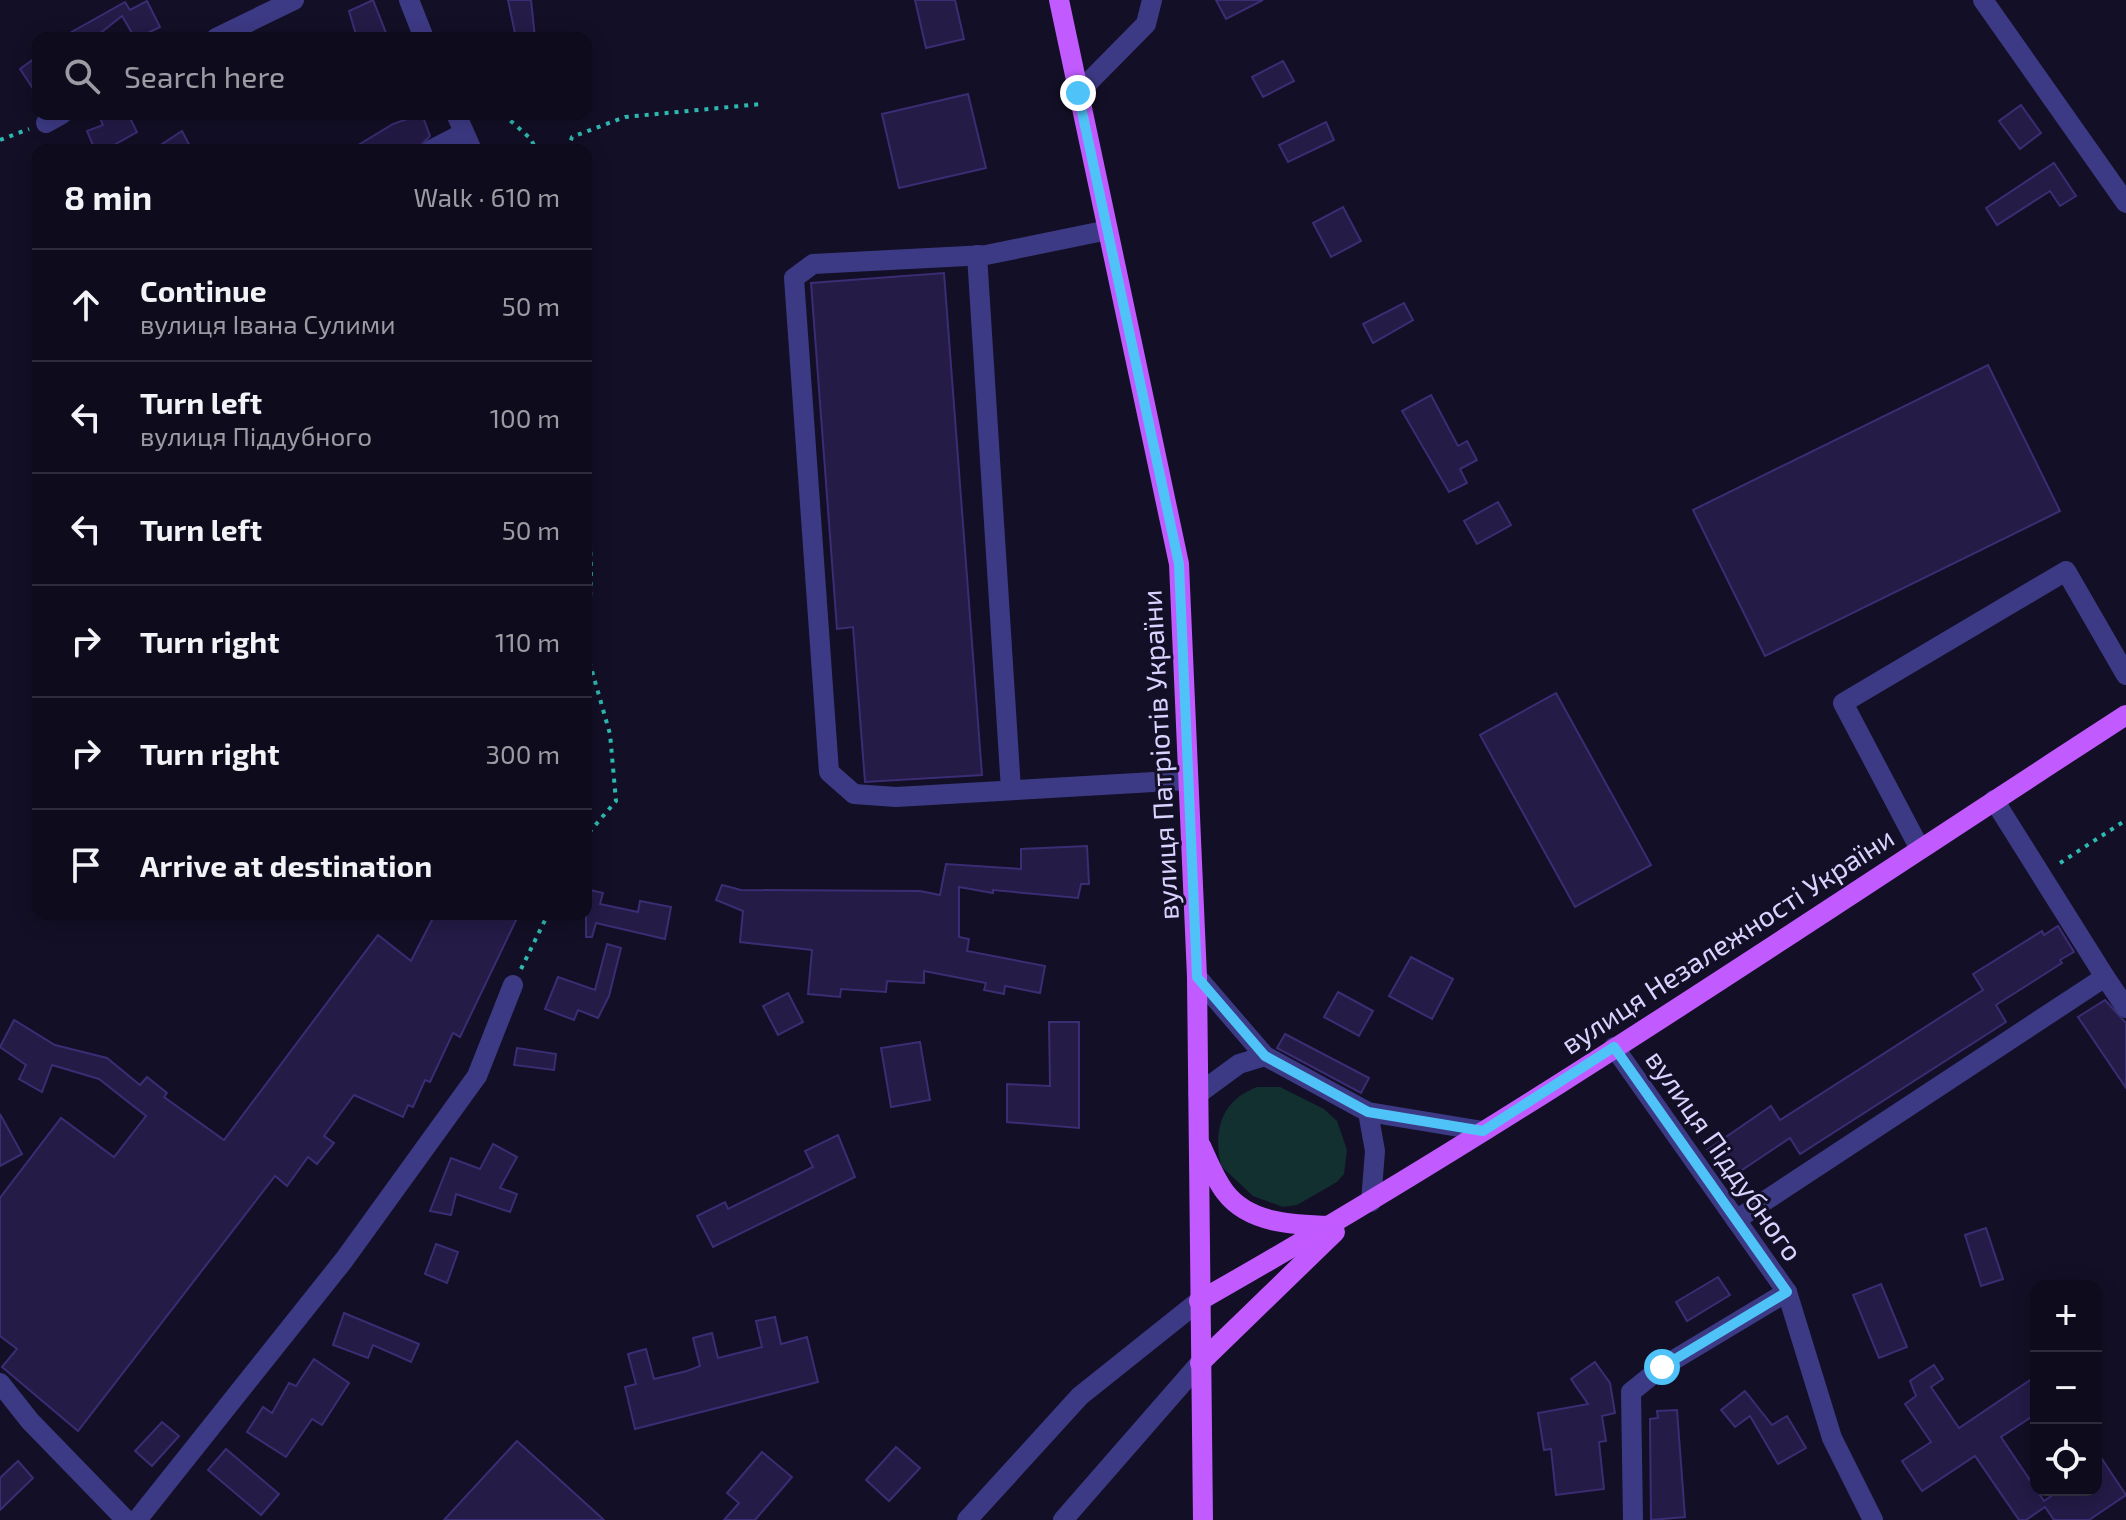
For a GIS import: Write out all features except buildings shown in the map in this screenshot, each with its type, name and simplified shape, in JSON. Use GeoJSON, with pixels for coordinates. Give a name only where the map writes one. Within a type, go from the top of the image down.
{"type":"FeatureCollection","features":[{"type":"Feature","properties":{"kind":"main road","name":"вулиця Патріотів України"},"geometry":{"type":"LineString","coordinates":[[1059,0],[1179,564],[1197,977],[1203,1520]]}},
{"type":"Feature","properties":{"kind":"main road","name":"вулиця Незалежності України"},"geometry":{"type":"LineString","coordinates":[[1199,1301],[1332,1226],[1483,1131],[2126,715]]}},
{"type":"Feature","properties":{"kind":"main road"},"geometry":{"type":"LineString","coordinates":[[1198,1141],[1225,1193],[1247,1212],[1287,1225],[1332,1226]]}},
{"type":"Feature","properties":{"kind":"main road","name":"вулиця Незалежності України"},"geometry":{"type":"LineString","coordinates":[[1200,1363],[1364,1206]]}},
{"type":"Feature","properties":{"kind":"street"},"geometry":{"type":"LineString","coordinates":[[228,32],[294,0]]}},
{"type":"Feature","properties":{"kind":"street"},"geometry":{"type":"LineString","coordinates":[[409,0],[422,32]]}},
{"type":"Feature","properties":{"kind":"street"},"geometry":{"type":"LineString","coordinates":[[1078,93],[1146,24],[1152,0]]}},
{"type":"Feature","properties":{"kind":"street"},"geometry":{"type":"LineString","coordinates":[[1983,0],[2126,203]]}},
{"type":"Feature","properties":{"kind":"street"},"geometry":{"type":"LineString","coordinates":[[442,144],[464,132]]}},
{"type":"Feature","properties":{"kind":"street"},"geometry":{"type":"LineString","coordinates":[[1108,230],[977,255],[813,264],[794,278],[829,772],[854,794],[896,797],[1188,780]]}},
{"type":"Feature","properties":{"kind":"street"},"geometry":{"type":"LineString","coordinates":[[977,255],[1011,790]]}},
{"type":"Feature","properties":{"kind":"street"},"geometry":{"type":"LineString","coordinates":[[1920,849],[1843,703],[2066,571],[2126,675]]}},
{"type":"Feature","properties":{"kind":"street"},"geometry":{"type":"LineString","coordinates":[[1994,800],[2126,1008]]}},
{"type":"Feature","properties":{"kind":"street"},"geometry":{"type":"LineString","coordinates":[[1197,977],[1265,1056],[1368,1112],[1483,1131]]}},
{"type":"Feature","properties":{"kind":"street"},"geometry":{"type":"LineString","coordinates":[[1736,1220],[2105,977]]}},
{"type":"Feature","properties":{"kind":"street"},"geometry":{"type":"LineString","coordinates":[[137,1520],[344,1260],[477,1076],[513,985]]}},
{"type":"Feature","properties":{"kind":"street","name":"вулиця Піддубного"},"geometry":{"type":"LineString","coordinates":[[1614,1047],[1787,1292],[1832,1438],[1873,1520]]}},
{"type":"Feature","properties":{"kind":"street"},"geometry":{"type":"LineString","coordinates":[[1198,1094],[1239,1064],[1265,1056]]}},
{"type":"Feature","properties":{"kind":"street"},"geometry":{"type":"LineString","coordinates":[[1364,1206],[1375,1151],[1368,1112]]}},
{"type":"Feature","properties":{"kind":"street"},"geometry":{"type":"LineString","coordinates":[[1633,1520],[1631,1392],[1662,1367],[1787,1292]]}},
{"type":"Feature","properties":{"kind":"street","name":"вулиця Незалежності України"},"geometry":{"type":"LineString","coordinates":[[967,1520],[1080,1396],[1199,1301]]}},
{"type":"Feature","properties":{"kind":"street","name":"вулиця Незалежності України"},"geometry":{"type":"LineString","coordinates":[[1063,1520],[1200,1363]]}},
{"type":"Feature","properties":{"kind":"street"},"geometry":{"type":"LineString","coordinates":[[0,1383],[30,1421],[126,1520]]}},
{"type":"Feature","properties":{"kind":"path"},"geometry":{"type":"LineString","coordinates":[[570,144],[572,137],[625,117],[761,104]]}},
{"type":"Feature","properties":{"kind":"path"},"geometry":{"type":"LineString","coordinates":[[0,140],[49,120]]}},
{"type":"Feature","properties":{"kind":"path"},"geometry":{"type":"LineString","coordinates":[[510,120],[533,144]]}},
{"type":"Feature","properties":{"kind":"path"},"geometry":{"type":"LineString","coordinates":[[592,671],[610,734],[616,801],[592,829]]}},
{"type":"Feature","properties":{"kind":"path"},"geometry":{"type":"LineString","coordinates":[[2060,863],[2126,820]]}},
{"type":"Feature","properties":{"kind":"path"},"geometry":{"type":"LineString","coordinates":[[513,985],[545,920]]}},
{"type":"Feature","properties":{"kind":"green space"},"geometry":{"type":"Polygon","coordinates":[[[1257,1087],[1280,1087],[1324,1109],[1337,1121],[1347,1150],[1344,1174],[1337,1182],[1297,1205],[1283,1207],[1253,1196],[1221,1166],[1218,1140],[1222,1118],[1235,1100],[1257,1087]]]}},
{"type":"Feature","properties":{"kind":"route"},"geometry":{"type":"LineString","coordinates":[[1078,93],[1179,564],[1197,977],[1265,1056],[1368,1112],[1483,1131],[1614,1047],[1787,1292],[1662,1367]]}}]}
